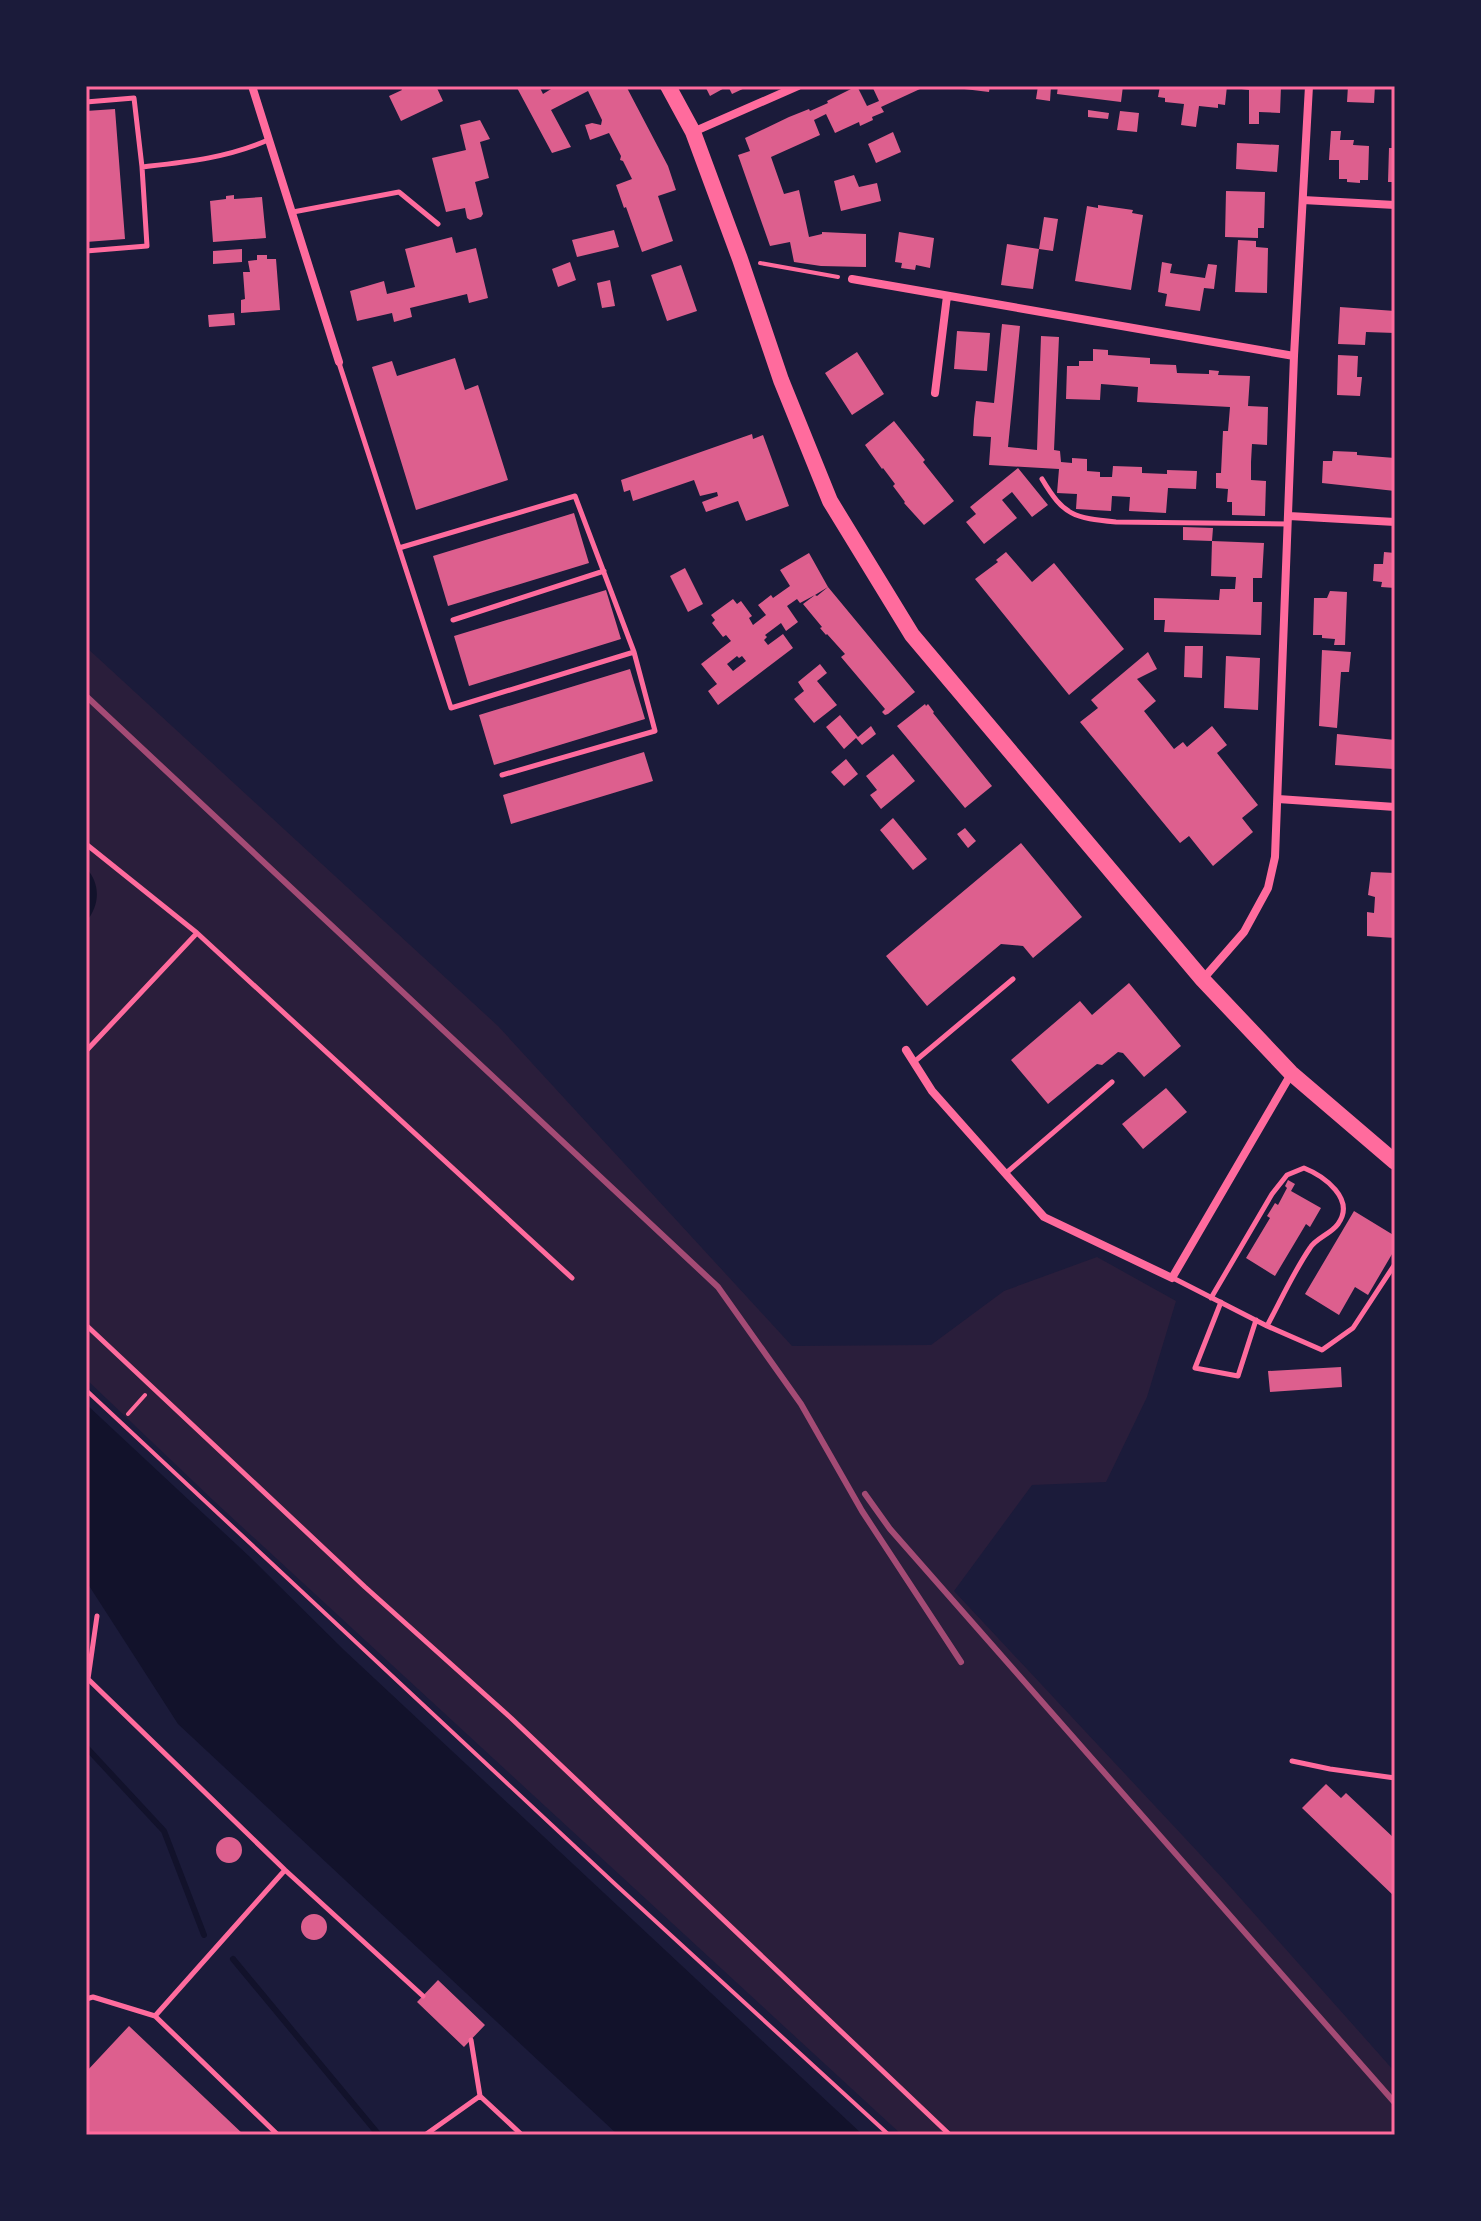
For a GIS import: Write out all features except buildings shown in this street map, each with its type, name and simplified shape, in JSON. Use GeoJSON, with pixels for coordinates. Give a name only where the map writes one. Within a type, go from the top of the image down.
{"type":"FeatureCollection","features":[{"type":"Feature","properties":{"kind":"main road"},"geometry":{"type":"LineString","coordinates":[[668,86],[693,132],[781,380],[830,501],[912,635],[1203,980],[1291,1073],[1395,1162]]}},
{"type":"Feature","properties":{"kind":"street"},"geometry":{"type":"LineString","coordinates":[[252,86],[339,362]]}},
{"type":"Feature","properties":{"kind":"street"},"geometry":{"type":"LineString","coordinates":[[693,132],[798,86]]}},
{"type":"Feature","properties":{"kind":"street"},"geometry":{"type":"LineString","coordinates":[[1203,980],[1244,932],[1268,888],[1275,857],[1294,356],[1309,86]]}},
{"type":"Feature","properties":{"kind":"street"},"geometry":{"type":"LineString","coordinates":[[1303,200],[1395,205]]}},
{"type":"Feature","properties":{"kind":"street"},"geometry":{"type":"LineString","coordinates":[[852,279],[1294,356]]}},
{"type":"Feature","properties":{"kind":"street"},"geometry":{"type":"LineString","coordinates":[[935,393],[947,296]]}},
{"type":"Feature","properties":{"kind":"street"},"geometry":{"type":"LineString","coordinates":[[1289,520],[1395,522]]}},
{"type":"Feature","properties":{"kind":"street"},"geometry":{"type":"LineString","coordinates":[[1278,799],[1395,807]]}},
{"type":"Feature","properties":{"kind":"street"},"geometry":{"type":"LineString","coordinates":[[906,1050],[932,1091],[1044,1217],[1172,1278],[1291,1073]]}},
{"type":"Feature","properties":{"kind":"lane"},"geometry":{"type":"LineString","coordinates":[[86,102],[134,98],[147,246],[86,251]]}},
{"type":"Feature","properties":{"kind":"lane"},"geometry":{"type":"LineString","coordinates":[[142,167],[214,158],[269,140]]}},
{"type":"Feature","properties":{"kind":"lane"},"geometry":{"type":"LineString","coordinates":[[292,212],[399,192],[438,224]]}},
{"type":"Feature","properties":{"kind":"lane"},"geometry":{"type":"LineString","coordinates":[[339,362],[451,708],[634,652]]}},
{"type":"Feature","properties":{"kind":"lane"},"geometry":{"type":"LineString","coordinates":[[1042,479],[1063,510],[1093,520],[1289,520]]}},
{"type":"Feature","properties":{"kind":"lane"},"geometry":{"type":"LineString","coordinates":[[399,548],[575,496],[634,652],[655,731],[502,775]]}},
{"type":"Feature","properties":{"kind":"lane"},"geometry":{"type":"LineString","coordinates":[[453,620],[604,571]]}},
{"type":"Feature","properties":{"kind":"lane"},"geometry":{"type":"LineString","coordinates":[[86,844],[197,933],[572,1278]]}},
{"type":"Feature","properties":{"kind":"lane"},"geometry":{"type":"LineString","coordinates":[[86,1051],[197,933]]}},
{"type":"Feature","properties":{"kind":"lane"},"geometry":{"type":"LineString","coordinates":[[914,1062],[1013,979]]}},
{"type":"Feature","properties":{"kind":"lane"},"geometry":{"type":"LineString","coordinates":[[1005,1174],[1112,1082]]}},
{"type":"Feature","properties":{"kind":"lane"},"geometry":{"type":"LineString","coordinates":[[1211,1298],[1272,1194],[1287,1175],[1304,1168],[1318,1174],[1338,1192],[1343,1210],[1339,1223],[1312,1245],[1267,1326]]}},
{"type":"Feature","properties":{"kind":"lane"},"geometry":{"type":"LineString","coordinates":[[1172,1278],[1322,1350],[1353,1328],[1395,1264]]}},
{"type":"Feature","properties":{"kind":"lane"},"geometry":{"type":"LineString","coordinates":[[1221,1302],[1195,1368],[1238,1376],[1256,1320]]}},
{"type":"Feature","properties":{"kind":"lane"},"geometry":{"type":"LineString","coordinates":[[86,1325],[365,1587],[511,1718],[950,2135]]}},
{"type":"Feature","properties":{"kind":"lane"},"geometry":{"type":"LineString","coordinates":[[97,1616],[88,1679],[285,1870],[423,1996]]}},
{"type":"Feature","properties":{"kind":"lane"},"geometry":{"type":"LineString","coordinates":[[1292,1761],[1395,1778]]}},
{"type":"Feature","properties":{"kind":"lane"},"geometry":{"type":"LineString","coordinates":[[155,2016],[285,1870]]}},
{"type":"Feature","properties":{"kind":"lane"},"geometry":{"type":"LineString","coordinates":[[86,1999],[93,1997],[155,2016],[278,2135]]}},
{"type":"Feature","properties":{"kind":"lane"},"geometry":{"type":"LineString","coordinates":[[471,2040],[480,2096],[522,2135]]}},
{"type":"Feature","properties":{"kind":"lane"},"geometry":{"type":"LineString","coordinates":[[425,2135],[480,2096]]}},
{"type":"Feature","properties":{"kind":"path"},"geometry":{"type":"LineString","coordinates":[[740,259],[852,279]]}},
{"type":"Feature","properties":{"kind":"path"},"geometry":{"type":"LineString","coordinates":[[128,1414],[151,1387]]}},
{"type":"Feature","properties":{"kind":"path"},"geometry":{"type":"LineString","coordinates":[[86,1390],[889,2135]]}},
{"type":"Feature","properties":{"kind":"shaded area"},"geometry":{"type":"Polygon","coordinates":[[[86,647],[498,1026],[792,1346],[931,1345],[1004,1291],[1097,1257],[1176,1301],[1147,1397],[1106,1482],[1032,1485],[954,1591],[1226,1882],[1395,2072],[1395,2135],[902,2135],[214,1501],[86,1379],[86,647]]]}},
{"type":"Feature","properties":{"kind":"shaded area"},"geometry":{"type":"Polygon","coordinates":[[[86,868],[94,881],[97,895],[94,909],[86,922],[86,868]]]}},
{"type":"Feature","properties":{"kind":"shaded area"},"geometry":{"type":"Polygon","coordinates":[[[86,1404],[863,2135],[618,2135],[178,1724],[86,1581],[86,1404]]]}},
{"type":"Feature","properties":{"kind":"waterway"},"geometry":{"type":"LineString","coordinates":[[86,1747],[164,1831],[204,1935]]}},
{"type":"Feature","properties":{"kind":"waterway"},"geometry":{"type":"LineString","coordinates":[[233,1959],[379,2135]]}},
{"type":"Feature","properties":{"kind":"railway"},"geometry":{"type":"LineString","coordinates":[[86,696],[718,1287],[801,1404],[862,1511],[961,1662]]}},
{"type":"Feature","properties":{"kind":"railway"},"geometry":{"type":"LineString","coordinates":[[865,1494],[890,1529],[1395,2103]]}}]}
